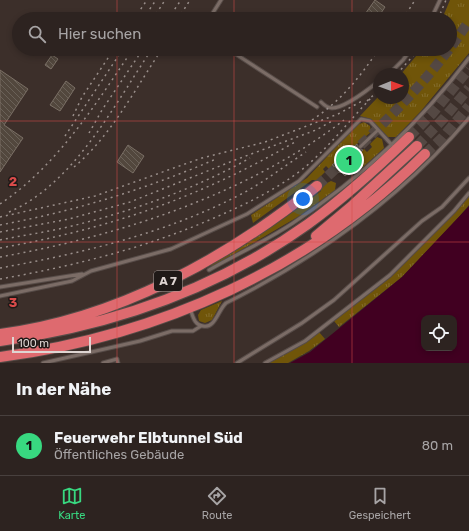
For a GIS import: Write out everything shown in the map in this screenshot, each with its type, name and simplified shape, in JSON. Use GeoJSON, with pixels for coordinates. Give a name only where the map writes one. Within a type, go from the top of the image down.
{"type":"FeatureCollection","features":[{"type":"Feature","properties":{"kind":"highway","name":"A 7"},"geometry":{"type":"LineString","coordinates":[[0,341],[51,333],[124,315],[169,299],[208,282],[290,236],[344,195],[409,137]]}},
{"type":"Feature","properties":{"kind":"highway","name":"A 7"},"geometry":{"type":"LineString","coordinates":[[0,357],[52,349],[105,337],[158,320],[220,295],[270,268],[314,238],[417,146]]}},
{"type":"Feature","properties":{"kind":"highway","name":"A 7"},"geometry":{"type":"LineString","coordinates":[[270,268],[290,260],[359,213],[425,154]]}},
{"type":"Feature","properties":{"kind":"highway","name":"A 7"},"geometry":{"type":"LineString","coordinates":[[58,323],[88,314],[116,303],[183,273],[224,250],[268,222],[317,186]]}},
{"type":"Feature","properties":{"kind":"highway","name":"A 7"},"geometry":{"type":"LineString","coordinates":[[0,334],[58,323],[124,315]]}},
{"type":"Feature","properties":{"kind":"lane"},"geometry":{"type":"LineString","coordinates":[[213,12],[221,0]]}},
{"type":"Feature","properties":{"kind":"lane"},"geometry":{"type":"LineString","coordinates":[[434,12],[440,0]]}},
{"type":"Feature","properties":{"kind":"lane"},"geometry":{"type":"LineString","coordinates":[[239,56],[317,107]]}},
{"type":"Feature","properties":{"kind":"lane"},"geometry":{"type":"LineString","coordinates":[[395,68],[406,56]]}},
{"type":"Feature","properties":{"kind":"lane"},"geometry":{"type":"LineString","coordinates":[[209,270],[293,223],[358,174],[392,145],[431,104],[469,58]]}},
{"type":"Feature","properties":{"kind":"lane"},"geometry":{"type":"LineString","coordinates":[[321,102],[331,108],[338,106],[373,86]]}},
{"type":"Feature","properties":{"kind":"lane"},"geometry":{"type":"LineString","coordinates":[[43,363],[140,341],[172,330],[193,331],[201,326],[209,326],[213,323],[220,310],[226,303],[314,254],[375,210],[427,163],[469,118]]}},
{"type":"Feature","properties":{"kind":"lane"},"geometry":{"type":"LineString","coordinates":[[0,287],[84,274],[171,249],[247,214],[299,181],[311,171],[358,120],[366,120],[392,145]]}},
{"type":"Feature","properties":{"kind":"lane"},"geometry":{"type":"LineString","coordinates":[[360,147],[378,130]]}},
{"type":"Feature","properties":{"kind":"lane"},"geometry":{"type":"LineString","coordinates":[[237,363],[302,323],[334,300],[422,222],[442,207],[469,178]]}},
{"type":"Feature","properties":{"kind":"lane"},"geometry":{"type":"LineString","coordinates":[[265,363],[305,341],[390,276],[454,211],[469,193]]}},
{"type":"Feature","properties":{"kind":"lane"},"geometry":{"type":"LineString","coordinates":[[0,296],[72,281],[84,274]]}},
{"type":"Feature","properties":{"kind":"lane"},"geometry":{"type":"LineString","coordinates":[[189,307],[194,319],[201,326]]}},
{"type":"Feature","properties":{"kind":"lane"},"geometry":{"type":"LineString","coordinates":[[103,363],[117,359],[118,363]]}},
{"type":"Feature","properties":{"kind":"green space"},"geometry":{"type":"Polygon","coordinates":[[[450,0],[469,0],[469,53],[421,111],[396,137],[388,137],[371,119],[360,116],[373,102],[373,104],[409,104],[409,68],[406,68],[416,56],[457,56],[457,12],[445,12],[450,0]]]}},
{"type":"Feature","properties":{"kind":"green space"},"geometry":{"type":"Polygon","coordinates":[[[364,122],[370,126],[371,132],[332,165],[334,166],[330,170],[326,166],[323,169],[325,172],[317,180],[312,180],[253,223],[251,215],[307,178],[357,125],[364,122]]]}},
{"type":"Feature","properties":{"kind":"green space"},"geometry":{"type":"Polygon","coordinates":[[[377,137],[382,139],[384,148],[362,168],[358,154],[364,149],[367,152],[372,147],[370,144],[377,137]]]}},
{"type":"Feature","properties":{"kind":"green space"},"geometry":{"type":"Polygon","coordinates":[[[331,181],[336,183],[335,190],[301,215],[212,267],[211,265],[294,211],[321,191],[321,186],[331,181]]]}},
{"type":"Feature","properties":{"kind":"green space"},"geometry":{"type":"Polygon","coordinates":[[[469,195],[469,205],[402,277],[339,327],[334,321],[391,277],[469,195]]]}},
{"type":"Feature","properties":{"kind":"green space"},"geometry":{"type":"Polygon","coordinates":[[[222,301],[212,320],[205,323],[199,321],[198,315],[201,310],[222,301]]]}},
{"type":"Feature","properties":{"kind":"green space"},"geometry":{"type":"Polygon","coordinates":[[[319,332],[325,339],[309,351],[288,363],[268,363],[319,332]]]}},
{"type":"Feature","properties":{"kind":"shaded area"},"geometry":{"type":"Polygon","coordinates":[[[469,206],[469,363],[290,363],[310,352],[402,277],[469,206]]]}},
{"type":"Feature","properties":{"kind":"building"},"geometry":{"type":"Polygon","coordinates":[[[375,0],[385,7],[382,12],[367,12],[375,0]]]}},
{"type":"Feature","properties":{"kind":"building"},"geometry":{"type":"Polygon","coordinates":[[[51,56],[58,59],[51,69],[45,65],[51,56]]]}},
{"type":"Feature","properties":{"kind":"building"},"geometry":{"type":"Polygon","coordinates":[[[0,70],[28,89],[4,125],[23,138],[0,172],[0,70]]]}},
{"type":"Feature","properties":{"kind":"building"},"geometry":{"type":"Polygon","coordinates":[[[66,81],[75,88],[60,111],[50,105],[66,81]]]}},
{"type":"Feature","properties":{"kind":"building"},"geometry":{"type":"Polygon","coordinates":[[[357,144],[358,149],[363,150],[360,153],[360,163],[345,176],[341,172],[335,173],[332,170],[334,166],[332,165],[357,144]]]}},
{"type":"Feature","properties":{"kind":"building"},"geometry":{"type":"Polygon","coordinates":[[[128,145],[144,156],[133,173],[117,162],[128,145]]]}},
{"type":"Feature","properties":{"kind":"tunnel"},"geometry":{"type":"LineString","coordinates":[[457,38],[469,21]]}},
{"type":"Feature","properties":{"kind":"tunnel"},"geometry":{"type":"LineString","coordinates":[[317,186],[398,108],[444,56]]}},
{"type":"Feature","properties":{"kind":"tunnel"},"geometry":{"type":"LineString","coordinates":[[409,137],[432,114],[469,69]]}},
{"type":"Feature","properties":{"kind":"tunnel"},"geometry":{"type":"LineString","coordinates":[[417,146],[444,118],[469,88]]}},
{"type":"Feature","properties":{"kind":"tunnel"},"geometry":{"type":"LineString","coordinates":[[425,154],[442,138],[469,106]]}},
{"type":"Feature","properties":{"kind":"railway"},"geometry":{"type":"LineString","coordinates":[[139,12],[147,0]]}},
{"type":"Feature","properties":{"kind":"railway"},"geometry":{"type":"LineString","coordinates":[[148,12],[156,0]]}},
{"type":"Feature","properties":{"kind":"railway"},"geometry":{"type":"LineString","coordinates":[[157,12],[165,0]]}},
{"type":"Feature","properties":{"kind":"railway"},"geometry":{"type":"LineString","coordinates":[[173,12],[181,0]]}},
{"type":"Feature","properties":{"kind":"railway"},"geometry":{"type":"LineString","coordinates":[[182,12],[190,0]]}},
{"type":"Feature","properties":{"kind":"railway"},"geometry":{"type":"LineString","coordinates":[[407,12],[415,0]]}},
{"type":"Feature","properties":{"kind":"railway"},"geometry":{"type":"LineString","coordinates":[[441,12],[446,0]]}},
{"type":"Feature","properties":{"kind":"railway"},"geometry":{"type":"LineString","coordinates":[[73,116],[82,97],[109,56]]}},
{"type":"Feature","properties":{"kind":"railway"},"geometry":{"type":"LineString","coordinates":[[65,136],[118,56]]}},
{"type":"Feature","properties":{"kind":"railway"},"geometry":{"type":"LineString","coordinates":[[0,204],[21,189],[57,153],[89,113],[128,56]]}},
{"type":"Feature","properties":{"kind":"railway"},"geometry":{"type":"LineString","coordinates":[[89,133],[102,110],[138,56]]}},
{"type":"Feature","properties":{"kind":"railway"},"geometry":{"type":"LineString","coordinates":[[9,212],[32,199],[53,183],[73,163],[91,141],[147,56]]}},
{"type":"Feature","properties":{"kind":"railway"},"geometry":{"type":"LineString","coordinates":[[74,167],[100,141],[111,127],[158,56]]}},
{"type":"Feature","properties":{"kind":"railway"},"geometry":{"type":"LineString","coordinates":[[312,120],[332,105],[349,88],[374,56]]}},
{"type":"Feature","properties":{"kind":"railway"},"geometry":{"type":"LineString","coordinates":[[402,68],[413,56]]}},
{"type":"Feature","properties":{"kind":"railway"},"geometry":{"type":"LineString","coordinates":[[367,101],[373,96]]}},
{"type":"Feature","properties":{"kind":"railway"},"geometry":{"type":"LineString","coordinates":[[0,279],[82,262],[135,247],[188,229],[249,202],[272,190],[304,168],[330,143],[371,98]]}},
{"type":"Feature","properties":{"kind":"railway"},"geometry":{"type":"LineString","coordinates":[[0,217],[95,196],[202,158],[265,142],[338,114],[364,100]]}},
{"type":"Feature","properties":{"kind":"railway"},"geometry":{"type":"LineString","coordinates":[[0,232],[69,219],[130,202],[235,160],[316,130],[334,120]]}},
{"type":"Feature","properties":{"kind":"railway"},"geometry":{"type":"LineString","coordinates":[[0,257],[90,237],[136,224],[181,208],[266,170],[307,146],[344,120]]}},
{"type":"Feature","properties":{"kind":"railway"},"geometry":{"type":"LineString","coordinates":[[0,248],[78,231],[116,221],[153,208],[189,195],[224,179],[260,162],[295,142]]}},
{"type":"Feature","properties":{"kind":"railway"},"geometry":{"type":"LineString","coordinates":[[0,268],[95,248],[158,229],[188,218],[247,191],[306,152]]}},
{"type":"Feature","properties":{"kind":"railway"},"geometry":{"type":"LineString","coordinates":[[0,240],[72,226],[140,206],[207,180],[250,158]]}},
{"type":"Feature","properties":{"kind":"railway"},"geometry":{"type":"LineString","coordinates":[[0,225],[56,213],[110,198],[163,180],[216,159]]}},
{"type":"Feature","properties":{"kind":"place","name":"Feuerwehr Elbtunnel Süd"},"geometry":{"type":"Point","coordinates":[349,160]}}]}
